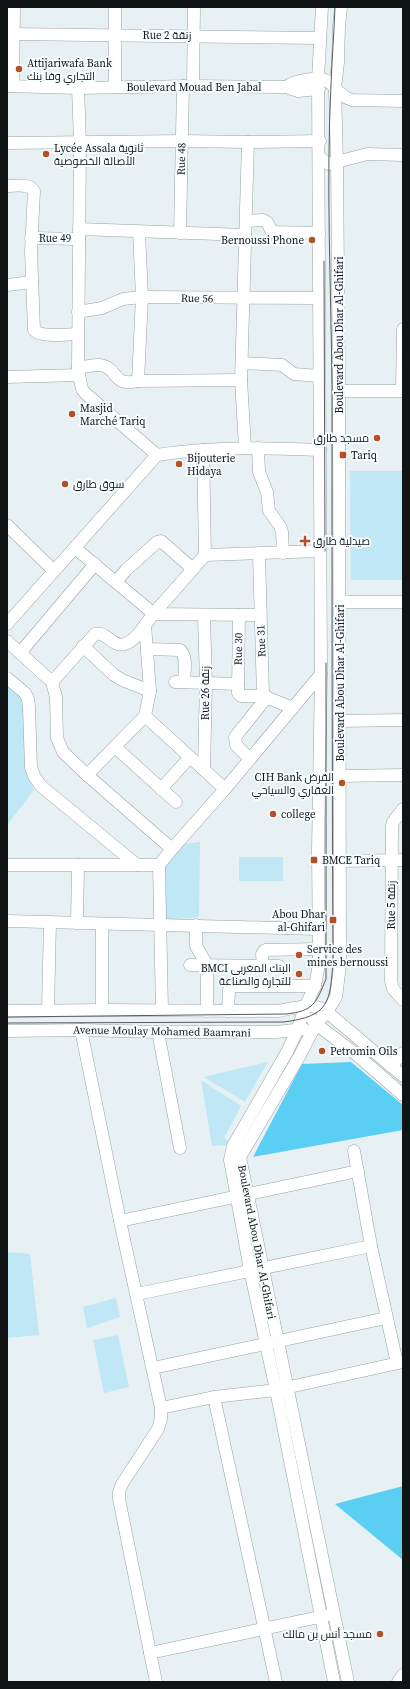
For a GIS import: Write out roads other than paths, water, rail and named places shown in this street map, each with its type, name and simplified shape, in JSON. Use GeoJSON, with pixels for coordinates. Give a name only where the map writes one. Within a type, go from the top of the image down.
{"type":"FeatureCollection","features":[{"type":"Feature","properties":{"kind":"street"},"geometry":{"type":"LineString","coordinates":[[10,86],[14,7]]}},
{"type":"Feature","properties":{"kind":"street"},"geometry":{"type":"LineString","coordinates":[[115,7],[115,87]]}},
{"type":"Feature","properties":{"kind":"street","name":"Rue 48"},"geometry":{"type":"LineString","coordinates":[[180,233],[182,141],[194,35],[194,7]]}},
{"type":"Feature","properties":{"kind":"street","name":"Boulevard Abou Dhar Al-Ghifari"},"geometry":{"type":"LineString","coordinates":[[322,7],[319,84],[320,141],[318,298],[321,674],[318,929],[319,964],[315,986],[297,1031],[287,1052],[230,1153],[230,1160],[241,1195],[272,1342],[334,1682]]}},
{"type":"Feature","properties":{"kind":"street","name":"Boulevard Abou Dhar Al-Ghifari"},"geometry":{"type":"LineString","coordinates":[[241,1195],[240,1157],[299,1057],[316,1024],[327,1012],[336,997],[340,966],[338,162],[335,89],[338,62],[339,26],[342,7]]}},
{"type":"Feature","properties":{"kind":"street","name":"Rue 2 زنقة"},"geometry":{"type":"LineString","coordinates":[[13,34],[194,35],[320,38]]}},
{"type":"Feature","properties":{"kind":"street"},"geometry":{"type":"LineString","coordinates":[[319,84],[328,81],[345,98],[352,100],[403,101]]}},
{"type":"Feature","properties":{"kind":"street","name":"Boulevard Mouad Ben Jabal"},"geometry":{"type":"LineString","coordinates":[[10,86],[78,88],[188,86],[286,87],[298,91],[319,84]]}},
{"type":"Feature","properties":{"kind":"street"},"geometry":{"type":"LineString","coordinates":[[78,88],[80,142],[78,372],[82,389],[90,398],[157,455]]}},
{"type":"Feature","properties":{"kind":"street"},"geometry":{"type":"LineString","coordinates":[[7,143],[320,141]]}},
{"type":"Feature","properties":{"kind":"street"},"geometry":{"type":"LineString","coordinates":[[245,448],[241,380],[248,142]]}},
{"type":"Feature","properties":{"kind":"street"},"geometry":{"type":"LineString","coordinates":[[319,157],[329,164],[367,154],[403,155]]}},
{"type":"Feature","properties":{"kind":"street"},"geometry":{"type":"LineString","coordinates":[[7,186],[28,186],[34,191],[31,238],[34,330],[43,335],[78,334]]}},
{"type":"Feature","properties":{"kind":"street"},"geometry":{"type":"LineString","coordinates":[[246,221],[263,220],[267,222],[272,232],[319,233]]}},
{"type":"Feature","properties":{"kind":"street"},"geometry":{"type":"LineString","coordinates":[[138,381],[142,297],[139,232]]}},
{"type":"Feature","properties":{"kind":"street","name":"Rue 49"},"geometry":{"type":"LineString","coordinates":[[31,238],[79,234],[139,232],[245,235]]}},
{"type":"Feature","properties":{"kind":"street"},"geometry":{"type":"LineString","coordinates":[[7,285],[32,282]]}},
{"type":"Feature","properties":{"kind":"street","name":"Rue 56"},"geometry":{"type":"LineString","coordinates":[[78,312],[102,308],[123,299],[142,297],[318,298]]}},
{"type":"Feature","properties":{"kind":"street"},"geometry":{"type":"LineString","coordinates":[[339,392],[402,391],[403,329]]}},
{"type":"Feature","properties":{"kind":"street"},"geometry":{"type":"LineString","coordinates":[[242,363],[282,365],[294,374],[319,376]]}},
{"type":"Feature","properties":{"kind":"street"},"geometry":{"type":"LineString","coordinates":[[7,377],[78,372],[102,365],[107,368],[116,378],[124,382],[131,383],[138,381],[241,380]]}},
{"type":"Feature","properties":{"kind":"street"},"geometry":{"type":"LineString","coordinates":[[7,624],[157,455],[203,450],[245,448],[320,450]]}},
{"type":"Feature","properties":{"kind":"street"},"geometry":{"type":"LineString","coordinates":[[258,448],[259,472],[267,492],[269,511],[280,526],[282,532],[283,553]]}},
{"type":"Feature","properties":{"kind":"street"},"geometry":{"type":"LineString","coordinates":[[52,682],[93,635],[97,633],[102,634],[115,644],[124,644],[135,637],[205,555],[203,450]]}},
{"type":"Feature","properties":{"kind":"street"},"geometry":{"type":"LineString","coordinates":[[7,524],[54,571]]}},
{"type":"Feature","properties":{"kind":"street"},"geometry":{"type":"LineString","coordinates":[[116,582],[126,570],[157,542],[161,541],[193,569]]}},
{"type":"Feature","properties":{"kind":"street"},"geometry":{"type":"LineString","coordinates":[[75,548],[154,614],[204,616],[260,615]]}},
{"type":"Feature","properties":{"kind":"street"},"geometry":{"type":"LineString","coordinates":[[205,555],[320,551]]}},
{"type":"Feature","properties":{"kind":"street","name":"Rue 31"},"geometry":{"type":"LineString","coordinates":[[259,554],[260,615],[265,697]]}},
{"type":"Feature","properties":{"kind":"street"},"geometry":{"type":"LineString","coordinates":[[20,653],[95,564]]}},
{"type":"Feature","properties":{"kind":"street"},"geometry":{"type":"LineString","coordinates":[[340,602],[403,602]]}},
{"type":"Feature","properties":{"kind":"street","name":"Rue 30"},"geometry":{"type":"LineString","coordinates":[[238,684],[239,615]]}},
{"type":"Feature","properties":{"kind":"street","name":"Rue 26 زنقة"},"geometry":{"type":"LineString","coordinates":[[204,616],[206,683],[204,770]]}},
{"type":"Feature","properties":{"kind":"street"},"geometry":{"type":"LineString","coordinates":[[87,775],[145,716],[150,691],[145,625]]}},
{"type":"Feature","properties":{"kind":"street"},"geometry":{"type":"LineString","coordinates":[[7,642],[52,682],[56,697],[57,738],[63,752],[87,775],[172,849]]}},
{"type":"Feature","properties":{"kind":"street"},"geometry":{"type":"LineString","coordinates":[[83,646],[114,675],[122,680],[150,691]]}},
{"type":"Feature","properties":{"kind":"street"},"geometry":{"type":"LineString","coordinates":[[147,648],[182,651],[184,658],[179,682],[238,684],[238,693],[241,696],[265,697],[293,708]]}},
{"type":"Feature","properties":{"kind":"street"},"geometry":{"type":"LineString","coordinates":[[162,1010],[159,865],[250,760],[321,674]]}},
{"type":"Feature","properties":{"kind":"street"},"geometry":{"type":"LineString","coordinates":[[7,678],[25,693],[28,699],[30,707],[30,754],[34,776],[41,786],[137,865]]}},
{"type":"Feature","properties":{"kind":"street"},"geometry":{"type":"LineString","coordinates":[[250,760],[236,745],[235,737],[265,697]]}},
{"type":"Feature","properties":{"kind":"street"},"geometry":{"type":"LineString","coordinates":[[145,716],[225,789]]}},
{"type":"Feature","properties":{"kind":"street"},"geometry":{"type":"LineString","coordinates":[[340,721],[403,720]]}},
{"type":"Feature","properties":{"kind":"street"},"geometry":{"type":"LineString","coordinates":[[115,747],[176,802]]}},
{"type":"Feature","properties":{"kind":"street"},"geometry":{"type":"LineString","coordinates":[[161,789],[190,757]]}},
{"type":"Feature","properties":{"kind":"street"},"geometry":{"type":"LineString","coordinates":[[340,776],[403,775]]}},
{"type":"Feature","properties":{"kind":"street","name":"Rue 5 زنقة"},"geometry":{"type":"LineString","coordinates":[[403,809],[392,822],[397,860],[391,981],[393,989],[403,1000]]}},
{"type":"Feature","properties":{"kind":"street"},"geometry":{"type":"LineString","coordinates":[[339,861],[397,860]]}},
{"type":"Feature","properties":{"kind":"street"},"geometry":{"type":"LineString","coordinates":[[7,865],[159,865]]}},
{"type":"Feature","properties":{"kind":"street"},"geometry":{"type":"LineString","coordinates":[[76,923],[78,865]]}},
{"type":"Feature","properties":{"kind":"street"},"geometry":{"type":"LineString","coordinates":[[7,921],[318,929]]}},
{"type":"Feature","properties":{"kind":"street"},"geometry":{"type":"LineString","coordinates":[[48,1010],[50,922]]}},
{"type":"Feature","properties":{"kind":"street"},"geometry":{"type":"LineString","coordinates":[[102,924],[102,1010]]}},
{"type":"Feature","properties":{"kind":"street"},"geometry":{"type":"LineString","coordinates":[[196,925],[196,946],[207,966],[207,1011]]}},
{"type":"Feature","properties":{"kind":"street"},"geometry":{"type":"LineString","coordinates":[[263,966],[262,954],[265,950],[318,949]]}},
{"type":"Feature","properties":{"kind":"street"},"geometry":{"type":"LineString","coordinates":[[190,965],[279,966]]}},
{"type":"Feature","properties":{"kind":"street"},"geometry":{"type":"LineString","coordinates":[[228,1011],[229,990],[232,986],[315,986]]}},
{"type":"Feature","properties":{"kind":"street"},"geometry":{"type":"LineString","coordinates":[[306,1006],[309,1016],[316,1024],[357,1055],[403,1095]]}},
{"type":"Feature","properties":{"kind":"street","name":"Avenue Moulay Mohamed Baamrani"},"geometry":{"type":"LineString","coordinates":[[7,1011],[277,1011],[291,1010],[306,1006],[318,1007],[327,1012],[403,1076]]}},
{"type":"Feature","properties":{"kind":"street","name":"Avenue Moulay Mohamed Baamrani"},"geometry":{"type":"LineString","coordinates":[[7,1031],[81,1030],[158,1032],[276,1032],[297,1031],[316,1024]]}},
{"type":"Feature","properties":{"kind":"street"},"geometry":{"type":"LineString","coordinates":[[81,1030],[120,1221],[161,1408],[161,1419],[158,1429],[122,1484],[119,1492],[119,1499],[156,1682]]}},
{"type":"Feature","properties":{"kind":"street"},"geometry":{"type":"LineString","coordinates":[[158,1032],[180,1148]]}},
{"type":"Feature","properties":{"kind":"street"},"geometry":{"type":"LineString","coordinates":[[391,1066],[403,1053]]}},
{"type":"Feature","properties":{"kind":"street"},"geometry":{"type":"LineString","coordinates":[[161,1408],[214,1397],[281,1389],[400,1363],[386,1318],[354,1151]]}},
{"type":"Feature","properties":{"kind":"street"},"geometry":{"type":"LineString","coordinates":[[120,1221],[358,1171]]}},
{"type":"Feature","properties":{"kind":"street"},"geometry":{"type":"LineString","coordinates":[[137,1294],[371,1246]]}},
{"type":"Feature","properties":{"kind":"street"},"geometry":{"type":"LineString","coordinates":[[153,1368],[386,1318]]}},
{"type":"Feature","properties":{"kind":"street","name":"Boulevard Abou Dhar Al-Ghifari"},"geometry":{"type":"LineString","coordinates":[[281,1389],[348,1682]]}},
{"type":"Feature","properties":{"kind":"street"},"geometry":{"type":"LineString","coordinates":[[214,1397],[276,1682]]}},
{"type":"Feature","properties":{"kind":"street"},"geometry":{"type":"LineString","coordinates":[[150,1653],[333,1614]]}},
{"type":"Feature","properties":{"kind":"street"},"geometry":{"type":"LineString","coordinates":[[398,1682],[403,1675]]}},
{"type":"Feature","properties":{"kind":"tram line"},"geometry":{"type":"LineString","coordinates":[[7,1023],[284,1022],[311,1016],[325,1005],[328,997],[331,987],[333,961],[332,386],[329,159],[335,7]]}},
{"type":"Feature","properties":{"kind":"tram line"},"geometry":{"type":"LineString","coordinates":[[324,261],[325,551]]}},
{"type":"Feature","properties":{"kind":"tram line"},"geometry":{"type":"LineString","coordinates":[[7,1017],[286,1014],[303,1011],[313,1004],[326,979],[326,663]]}},
{"type":"Feature","properties":{"kind":"place","name":"Attijariwafa Bank التجاري وفا بنك"},"geometry":{"type":"Point","coordinates":[19,69]}},
{"type":"Feature","properties":{"kind":"place","name":"Lycée Assala ثانوية الأصالة الخصوصية"},"geometry":{"type":"Point","coordinates":[46,154]}},
{"type":"Feature","properties":{"kind":"place","name":"Bernoussi Phone"},"geometry":{"type":"Point","coordinates":[312,240]}},
{"type":"Feature","properties":{"kind":"place","name":"Masjid Marché Tariq"},"geometry":{"type":"Point","coordinates":[72,414]}},
{"type":"Feature","properties":{"kind":"place","name":"مسجد طارق"},"geometry":{"type":"Point","coordinates":[377,438]}},
{"type":"Feature","properties":{"kind":"place","name":"Tariq"},"geometry":{"type":"Point","coordinates":[343,455]}},
{"type":"Feature","properties":{"kind":"place","name":"Bijouterie Hidaya"},"geometry":{"type":"Point","coordinates":[179,464]}},
{"type":"Feature","properties":{"kind":"place","name":"سوق طارق"},"geometry":{"type":"Point","coordinates":[65,484]}},
{"type":"Feature","properties":{"kind":"place","name":"صيدلية طارق"},"geometry":{"type":"Point","coordinates":[305,541]}},
{"type":"Feature","properties":{"kind":"place","name":"CIH Bank القرض العقاري والسياحي"},"geometry":{"type":"Point","coordinates":[342,783]}},
{"type":"Feature","properties":{"kind":"place","name":"college"},"geometry":{"type":"Point","coordinates":[273,814]}},
{"type":"Feature","properties":{"kind":"place","name":"BMCE Tariq"},"geometry":{"type":"Point","coordinates":[314,860]}},
{"type":"Feature","properties":{"kind":"place","name":"Abou Dhar al-Ghifari"},"geometry":{"type":"Point","coordinates":[333,920]}},
{"type":"Feature","properties":{"kind":"place","name":"Service des mines bernoussi"},"geometry":{"type":"Point","coordinates":[299,955]}},
{"type":"Feature","properties":{"kind":"place","name":"BMCI البنك المغربي للتجارة والصناعة"},"geometry":{"type":"Point","coordinates":[299,974]}},
{"type":"Feature","properties":{"kind":"place","name":"Petromin Oils"},"geometry":{"type":"Point","coordinates":[322,1051]}},
{"type":"Feature","properties":{"kind":"place","name":"مسجد أنس بن مالك"},"geometry":{"type":"Point","coordinates":[380,1634]}}]}
